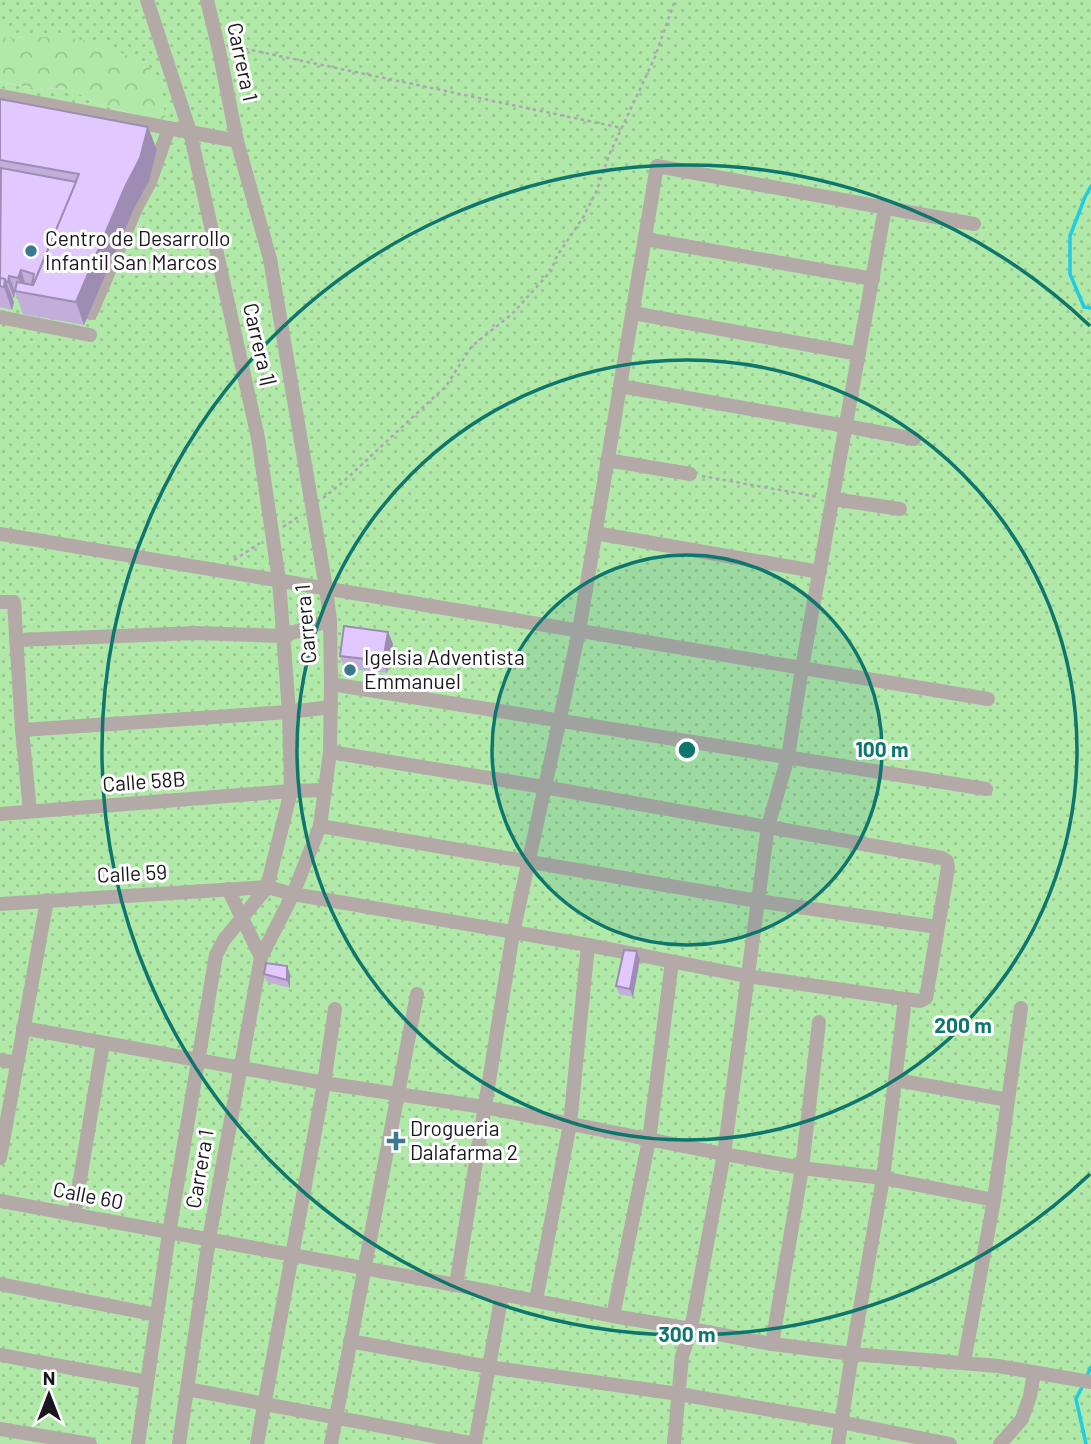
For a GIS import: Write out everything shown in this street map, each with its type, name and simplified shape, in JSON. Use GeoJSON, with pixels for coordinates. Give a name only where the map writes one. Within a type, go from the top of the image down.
{"type":"FeatureCollection","features":[{"type":"Feature","properties":{"kind":"street","name":"Carrera 1|"},"geometry":{"type":"LineString","coordinates":[[147,0],[190,132],[258,438],[279,580],[289,712],[291,791],[267,887]]}},
{"type":"Feature","properties":{"kind":"street","name":"Carrera 1"},"geometry":{"type":"LineString","coordinates":[[179,1444],[209,1239],[261,957],[293,894],[320,826],[330,752],[331,707],[330,620],[326,588],[270,259],[237,141],[207,0]]}},
{"type":"Feature","properties":{"kind":"street"},"geometry":{"type":"LineString","coordinates":[[0,96],[237,141]]}},
{"type":"Feature","properties":{"kind":"street"},"geometry":{"type":"LineString","coordinates":[[91,313],[150,182],[169,128]]}},
{"type":"Feature","properties":{"kind":"street"},"geometry":{"type":"LineString","coordinates":[[456,1285],[513,933],[579,631],[657,166],[974,225]]}},
{"type":"Feature","properties":{"kind":"street"},"geometry":{"type":"LineString","coordinates":[[674,1444],[682,1356],[691,1329],[724,1154],[768,826],[788,757],[885,208]]}},
{"type":"Feature","properties":{"kind":"street"},"geometry":{"type":"LineString","coordinates":[[645,239],[873,279]]}},
{"type":"Feature","properties":{"kind":"street"},"geometry":{"type":"LineString","coordinates":[[632,313],[859,354]]}},
{"type":"Feature","properties":{"kind":"street"},"geometry":{"type":"LineString","coordinates":[[0,319],[90,335]]}},
{"type":"Feature","properties":{"kind":"street"},"geometry":{"type":"LineString","coordinates":[[620,386],[914,439]]}},
{"type":"Feature","properties":{"kind":"street"},"geometry":{"type":"LineString","coordinates":[[607,460],[690,474]]}},
{"type":"Feature","properties":{"kind":"street"},"geometry":{"type":"LineString","coordinates":[[833,499],[900,509]]}},
{"type":"Feature","properties":{"kind":"street"},"geometry":{"type":"LineString","coordinates":[[595,533],[820,572]]}},
{"type":"Feature","properties":{"kind":"street"},"geometry":{"type":"LineString","coordinates":[[0,534],[988,699]]}},
{"type":"Feature","properties":{"kind":"street"},"geometry":{"type":"LineString","coordinates":[[0,602],[13,602],[30,811]]}},
{"type":"Feature","properties":{"kind":"street"},"geometry":{"type":"LineString","coordinates":[[17,640],[196,633],[283,636],[330,620]]}},
{"type":"Feature","properties":{"kind":"street"},"geometry":{"type":"LineString","coordinates":[[331,684],[986,789]]}},
{"type":"Feature","properties":{"kind":"street"},"geometry":{"type":"LineString","coordinates":[[22,730],[331,707]]}},
{"type":"Feature","properties":{"kind":"street"},"geometry":{"type":"LineString","coordinates":[[330,752],[768,826],[947,861],[948,869],[926,999],[905,999],[883,1178],[838,1444]]}},
{"type":"Feature","properties":{"kind":"street","name":"Calle 58B"},"geometry":{"type":"LineString","coordinates":[[0,814],[325,790]]}},
{"type":"Feature","properties":{"kind":"street"},"geometry":{"type":"LineString","coordinates":[[320,826],[758,901],[937,927]]}},
{"type":"Feature","properties":{"kind":"street"},"geometry":{"type":"LineString","coordinates":[[138,1444],[169,1233],[216,955],[224,940],[267,887]]}},
{"type":"Feature","properties":{"kind":"street","name":"Calle 59"},"geometry":{"type":"LineString","coordinates":[[0,904],[267,887],[293,894],[747,976],[905,999]]}},
{"type":"Feature","properties":{"kind":"street"},"geometry":{"type":"LineString","coordinates":[[228,889],[261,957]]}},
{"type":"Feature","properties":{"kind":"street"},"geometry":{"type":"LineString","coordinates":[[0,1158],[47,900]]}},
{"type":"Feature","properties":{"kind":"street"},"geometry":{"type":"LineString","coordinates":[[536,1300],[570,1124],[588,946]]}},
{"type":"Feature","properties":{"kind":"street"},"geometry":{"type":"LineString","coordinates":[[614,1316],[649,1140],[673,962]]}},
{"type":"Feature","properties":{"kind":"street"},"geometry":{"type":"LineString","coordinates":[[331,1444],[417,994]]}},
{"type":"Feature","properties":{"kind":"street"},"geometry":{"type":"LineString","coordinates":[[964,1362],[994,1200],[1021,1007]]}},
{"type":"Feature","properties":{"kind":"street"},"geometry":{"type":"LineString","coordinates":[[257,1444],[324,1083],[335,1009]]}},
{"type":"Feature","properties":{"kind":"street"},"geometry":{"type":"LineString","coordinates":[[772,1344],[802,1168],[819,1022]]}},
{"type":"Feature","properties":{"kind":"street"},"geometry":{"type":"LineString","coordinates":[[23,1028],[324,1083],[484,1107],[724,1154],[802,1168],[883,1178],[994,1200]]}},
{"type":"Feature","properties":{"kind":"street"},"geometry":{"type":"LineString","coordinates":[[74,1215],[103,1043]]}},
{"type":"Feature","properties":{"kind":"street"},"geometry":{"type":"LineString","coordinates":[[0,1060],[17,1063]]}},
{"type":"Feature","properties":{"kind":"street"},"geometry":{"type":"LineString","coordinates":[[895,1080],[1008,1100]]}},
{"type":"Feature","properties":{"kind":"street","name":"Calle 60"},"geometry":{"type":"LineString","coordinates":[[0,1201],[772,1344],[852,1354],[998,1366],[1091,1382]]}},
{"type":"Feature","properties":{"kind":"street"},"geometry":{"type":"LineString","coordinates":[[0,1284],[157,1315]]}},
{"type":"Feature","properties":{"kind":"street"},"geometry":{"type":"LineString","coordinates":[[187,1389],[475,1444],[502,1294]]}},
{"type":"Feature","properties":{"kind":"street"},"geometry":{"type":"LineString","coordinates":[[351,1341],[489,1367],[678,1394],[841,1422],[950,1444]]}},
{"type":"Feature","properties":{"kind":"street"},"geometry":{"type":"LineString","coordinates":[[0,1355],[147,1382]]}},
{"type":"Feature","properties":{"kind":"street"},"geometry":{"type":"LineString","coordinates":[[1000,1444],[1022,1419],[1034,1373]]}},
{"type":"Feature","properties":{"kind":"street"},"geometry":{"type":"LineString","coordinates":[[0,1429],[90,1444]]}},
{"type":"Feature","properties":{"kind":"path"},"geometry":{"type":"LineString","coordinates":[[220,571],[343,482],[446,386],[472,346],[512,314],[551,271],[557,256],[584,216],[597,190],[609,155],[655,57],[675,0]]}},
{"type":"Feature","properties":{"kind":"path"},"geometry":{"type":"LineString","coordinates":[[246,49],[622,128]]}},
{"type":"Feature","properties":{"kind":"path"},"geometry":{"type":"LineString","coordinates":[[690,474],[833,499]]}},
{"type":"Feature","properties":{"kind":"green space"},"geometry":{"type":"Polygon","coordinates":[[[0,0],[1091,0],[1091,1444],[0,1444],[0,82],[33,88],[71,89],[94,103],[147,118],[26,37],[5,39],[5,26],[0,26],[0,0]]]}},
{"type":"Feature","properties":{"kind":"green space"},"geometry":{"type":"Polygon","coordinates":[[[0,26],[5,26],[6,39],[65,37],[103,44],[149,66],[161,90],[166,119],[147,118],[94,103],[71,89],[33,88],[0,82],[0,26]]]}},
{"type":"Feature","properties":{"kind":"building"},"geometry":{"type":"Polygon","coordinates":[[[0,99],[148,127],[140,158],[76,302],[15,291],[17,282],[33,285],[79,174],[0,160],[0,99]]]}},
{"type":"Feature","properties":{"kind":"building","name":"Centro de Desarrollo Infantil San Marcos"},"geometry":{"type":"Polygon","coordinates":[[[1,168],[76,182],[33,285],[34,274],[21,270],[18,278],[9,276],[8,282],[0,278],[1,168]]]}},
{"type":"Feature","properties":{"kind":"building"},"geometry":{"type":"Polygon","coordinates":[[[0,278],[5,279],[4,287],[0,286],[0,278]]]}},
{"type":"Feature","properties":{"kind":"building"},"geometry":{"type":"Polygon","coordinates":[[[344,626],[388,632],[383,661],[340,656],[344,626]]]}},
{"type":"Feature","properties":{"kind":"building"},"geometry":{"type":"Polygon","coordinates":[[[624,950],[637,951],[630,989],[616,986],[624,950]]]}},
{"type":"Feature","properties":{"kind":"building"},"geometry":{"type":"Polygon","coordinates":[[[266,963],[287,966],[287,980],[264,974],[266,963]]]}},
{"type":"Feature","properties":{"kind":"waterway"},"geometry":{"type":"LineString","coordinates":[[1091,186],[1070,236],[1070,274],[1084,307],[1091,308]]}},
{"type":"Feature","properties":{"kind":"waterway"},"geometry":{"type":"LineString","coordinates":[[1086,1378],[1091,1367]]}},
{"type":"Feature","properties":{"kind":"waterway"},"geometry":{"type":"LineString","coordinates":[[1083,1385],[1076,1399],[1086,1444]]}},
{"type":"Feature","properties":{"kind":"place","name":"Centro de Desarrollo Infantil San Marcos"},"geometry":{"type":"Point","coordinates":[31,251]}},
{"type":"Feature","properties":{"kind":"place","name":"Igelsia Adventista Emmanuel"},"geometry":{"type":"Point","coordinates":[350,670]}},
{"type":"Feature","properties":{"kind":"place","name":"Drogueria Dalafarma 2"},"geometry":{"type":"Point","coordinates":[396,1141]}}]}
